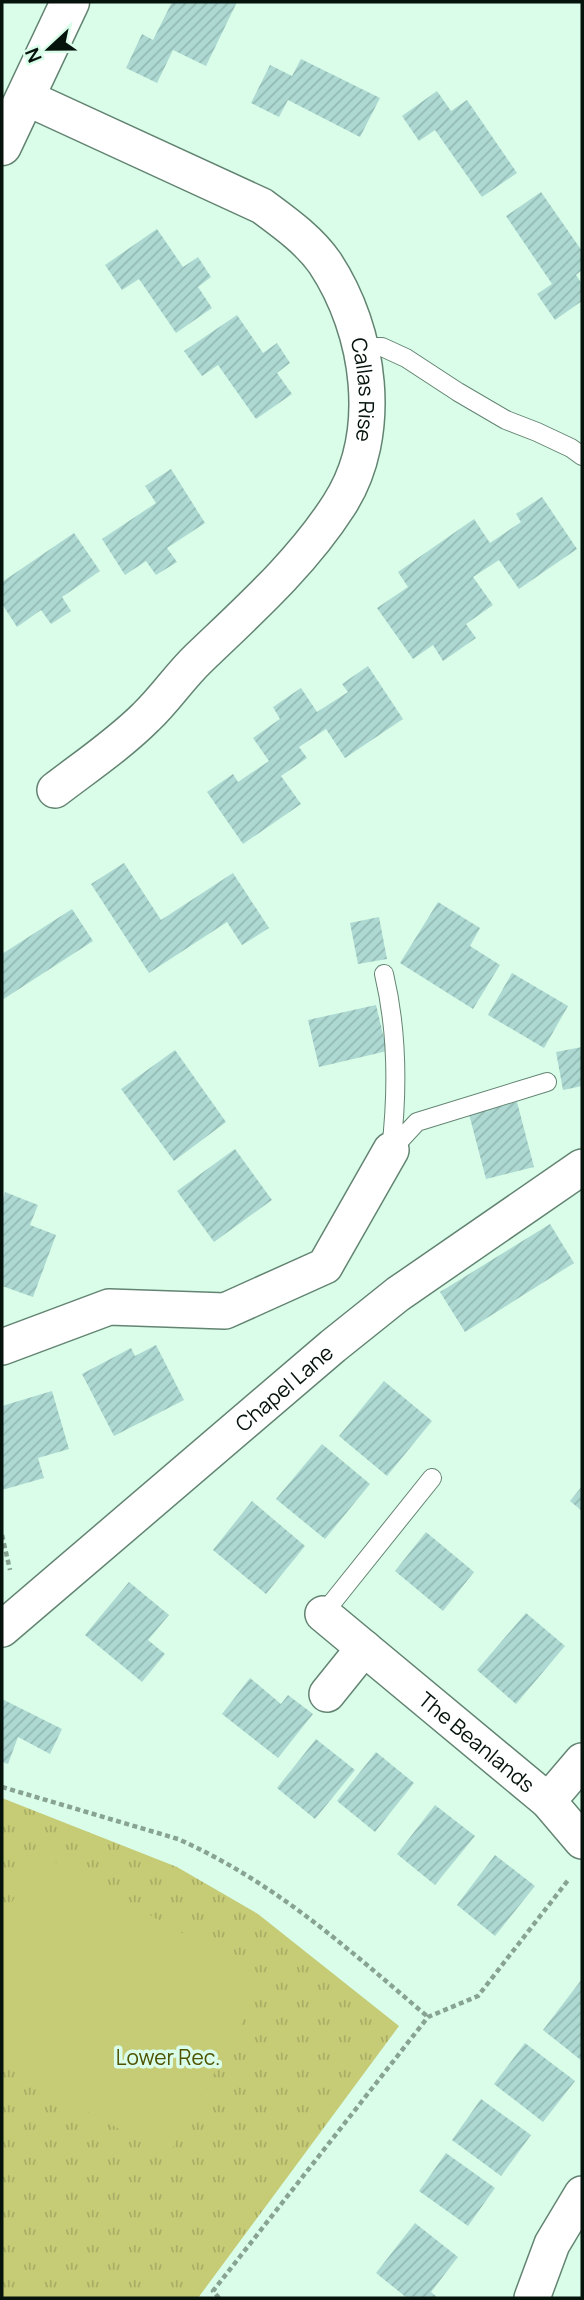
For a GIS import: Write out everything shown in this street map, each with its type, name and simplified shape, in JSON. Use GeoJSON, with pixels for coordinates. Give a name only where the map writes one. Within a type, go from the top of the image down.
{"type":"FeatureCollection","features":[{"type":"Feature","properties":{"kind":"street"},"geometry":{"type":"LineString","coordinates":[[2,146],[70,2]]}},
{"type":"Feature","properties":{"kind":"street","name":"Callas Rise"},"geometry":{"type":"LineString","coordinates":[[25,97],[262,206],[297,232],[324,261],[344,295],[362,347],[368,398],[360,461],[340,504],[303,552],[187,669],[146,718],[55,790]]}},
{"type":"Feature","properties":{"kind":"street"},"geometry":{"type":"LineString","coordinates":[[2,1347],[109,1307],[226,1311],[325,1266],[391,1150]]}},
{"type":"Feature","properties":{"kind":"street","name":"Chapel Lane"},"geometry":{"type":"LineString","coordinates":[[2,1629],[333,1346],[398,1294],[582,1167]]}},
{"type":"Feature","properties":{"kind":"street","name":"The Beanlands"},"geometry":{"type":"LineString","coordinates":[[323,1614],[548,1801],[578,1856]]}},
{"type":"Feature","properties":{"kind":"street"},"geometry":{"type":"LineString","coordinates":[[327,1694],[364,1648]]}},
{"type":"Feature","properties":{"kind":"street"},"geometry":{"type":"LineString","coordinates":[[548,1801],[582,1762]]}},
{"type":"Feature","properties":{"kind":"street"},"geometry":{"type":"LineString","coordinates":[[532,2298],[552,2244],[582,2194]]}},
{"type":"Feature","properties":{"kind":"lane"},"geometry":{"type":"LineString","coordinates":[[362,347],[382,347],[406,358],[506,420],[572,448],[582,456]]}},
{"type":"Feature","properties":{"kind":"lane"},"geometry":{"type":"LineString","coordinates":[[384,974],[396,1042],[396,1088],[391,1150]]}},
{"type":"Feature","properties":{"kind":"lane"},"geometry":{"type":"LineString","coordinates":[[391,1150],[417,1122],[547,1082]]}},
{"type":"Feature","properties":{"kind":"lane"},"geometry":{"type":"LineString","coordinates":[[323,1614],[432,1478]]}},
{"type":"Feature","properties":{"kind":"path"},"geometry":{"type":"LineString","coordinates":[[2,1535],[10,1574]]}},
{"type":"Feature","properties":{"kind":"path"},"geometry":{"type":"LineString","coordinates":[[2,1787],[178,1839],[239,1869],[302,1912],[428,2017]]}},
{"type":"Feature","properties":{"kind":"path"},"geometry":{"type":"LineString","coordinates":[[219,2298],[213,2291],[428,2017],[478,1996],[578,1856]]}},
{"type":"Feature","properties":{"kind":"green space","name":"Lower Rec."},"geometry":{"type":"Polygon","coordinates":[[[2,1798],[177,1867],[258,1914],[399,2026],[198,2298],[2,2298],[2,1798]]]}},
{"type":"Feature","properties":{"kind":"green space"},"geometry":{"type":"Polygon","coordinates":[[[39,1853],[266,1980],[168,2156],[2,2064],[2,1920],[39,1853]]]}},
{"type":"Feature","properties":{"kind":"building"},"geometry":{"type":"Polygon","coordinates":[[[172,2],[237,2],[206,66],[173,50],[157,83],[126,68],[142,34],[153,40],[172,2]]]}},
{"type":"Feature","properties":{"kind":"building"},"geometry":{"type":"Polygon","coordinates":[[[301,59],[380,98],[360,137],[288,100],[279,117],[251,103],[270,65],[292,76],[301,59]]]}},
{"type":"Feature","properties":{"kind":"building"},"geometry":{"type":"Polygon","coordinates":[[[437,91],[451,111],[467,100],[517,173],[482,197],[435,130],[419,141],[402,116],[437,91]]]}},
{"type":"Feature","properties":{"kind":"building"},"geometry":{"type":"Polygon","coordinates":[[[541,192],[582,251],[582,270],[576,275],[582,284],[582,301],[555,320],[537,294],[552,284],[506,216],[541,192]]]}},
{"type":"Feature","properties":{"kind":"building"},"geometry":{"type":"Polygon","coordinates":[[[157,229],[183,267],[198,257],[211,277],[198,287],[212,308],[176,333],[139,279],[122,290],[105,265],[157,229]]]}},
{"type":"Feature","properties":{"kind":"building"},"geometry":{"type":"Polygon","coordinates":[[[237,315],[263,353],[277,343],[290,363],[277,373],[292,394],[256,419],[218,365],[202,376],[184,351],[237,315]]]}},
{"type":"Feature","properties":{"kind":"building"},"geometry":{"type":"Polygon","coordinates":[[[171,469],[205,523],[167,548],[177,562],[156,575],[146,561],[125,575],[102,539],[156,503],[145,486],[171,469]]]}},
{"type":"Feature","properties":{"kind":"building"},"geometry":{"type":"Polygon","coordinates":[[[542,497],[577,549],[519,589],[499,560],[473,577],[493,605],[466,624],[476,638],[443,661],[433,645],[413,659],[377,608],[408,587],[398,572],[474,519],[490,543],[521,522],[516,514],[542,497]]]}},
{"type":"Feature","properties":{"kind":"building"},"geometry":{"type":"Polygon","coordinates":[[[74,533],[100,571],[62,597],[71,611],[51,624],[41,610],[17,627],[2,604],[2,582],[74,533]]]}},
{"type":"Feature","properties":{"kind":"building"},"geometry":{"type":"Polygon","coordinates":[[[368,666],[403,719],[345,758],[326,729],[299,747],[307,758],[281,776],[301,804],[243,844],[207,792],[233,774],[238,782],[269,761],[253,738],[280,719],[273,707],[301,688],[317,712],[348,692],[342,684],[368,666]]]}},
{"type":"Feature","properties":{"kind":"building"},"geometry":{"type":"Polygon","coordinates":[[[124,863],[161,920],[233,873],[269,928],[242,945],[227,922],[149,973],[91,884],[124,863]]]}},
{"type":"Feature","properties":{"kind":"building"},"geometry":{"type":"Polygon","coordinates":[[[438,902],[480,928],[470,946],[500,965],[473,1009],[400,963],[438,902]]]}},
{"type":"Feature","properties":{"kind":"building"},"geometry":{"type":"Polygon","coordinates":[[[72,909],[93,941],[2,1000],[2,954],[72,909]]]}},
{"type":"Feature","properties":{"kind":"building"},"geometry":{"type":"Polygon","coordinates":[[[379,917],[387,959],[358,964],[350,923],[379,917]]]}},
{"type":"Feature","properties":{"kind":"building"},"geometry":{"type":"Polygon","coordinates":[[[512,973],[568,1006],[544,1048],[488,1015],[512,973]]]}},
{"type":"Feature","properties":{"kind":"building"},"geometry":{"type":"Polygon","coordinates":[[[376,1005],[387,1051],[319,1067],[308,1020],[376,1005]]]}},
{"type":"Feature","properties":{"kind":"building"},"geometry":{"type":"Polygon","coordinates":[[[582,1047],[582,1086],[563,1090],[556,1052],[582,1047]]]}},
{"type":"Feature","properties":{"kind":"building"},"geometry":{"type":"Polygon","coordinates":[[[175,1050],[226,1122],[174,1161],[121,1089],[175,1050]]]}},
{"type":"Feature","properties":{"kind":"building"},"geometry":{"type":"Polygon","coordinates":[[[517,1102],[534,1167],[486,1179],[469,1114],[517,1102]]]}},
{"type":"Feature","properties":{"kind":"building"},"geometry":{"type":"Polygon","coordinates":[[[235,1149],[272,1200],[214,1242],[177,1191],[235,1149]]]}},
{"type":"Feature","properties":{"kind":"building"},"geometry":{"type":"Polygon","coordinates":[[[5,1192],[38,1205],[30,1225],[56,1235],[33,1297],[2,1286],[2,1202],[5,1192]]]}},
{"type":"Feature","properties":{"kind":"building"},"geometry":{"type":"Polygon","coordinates":[[[550,1224],[574,1263],[465,1332],[440,1292],[550,1224]]]}},
{"type":"Feature","properties":{"kind":"building"},"geometry":{"type":"Polygon","coordinates":[[[156,1345],[184,1400],[114,1436],[82,1374],[131,1348],[135,1356],[156,1345]]]}},
{"type":"Feature","properties":{"kind":"building"},"geometry":{"type":"Polygon","coordinates":[[[384,1381],[432,1421],[387,1476],[339,1436],[384,1381]]]}},
{"type":"Feature","properties":{"kind":"building"},"geometry":{"type":"Polygon","coordinates":[[[52,1391],[69,1449],[38,1458],[44,1478],[2,1490],[2,1406],[52,1391]]]}},
{"type":"Feature","properties":{"kind":"building"},"geometry":{"type":"Polygon","coordinates":[[[322,1444],[370,1484],[325,1539],[276,1499],[322,1444]]]}},
{"type":"Feature","properties":{"kind":"building"},"geometry":{"type":"Polygon","coordinates":[[[582,1486],[582,1511],[570,1501],[582,1486]]]}},
{"type":"Feature","properties":{"kind":"building"},"geometry":{"type":"Polygon","coordinates":[[[252,1501],[305,1546],[266,1594],[213,1550],[252,1501]]]}},
{"type":"Feature","properties":{"kind":"building"},"geometry":{"type":"Polygon","coordinates":[[[426,1532],[474,1572],[443,1611],[395,1571],[426,1532]]]}},
{"type":"Feature","properties":{"kind":"building"},"geometry":{"type":"Polygon","coordinates":[[[129,1582],[169,1615],[148,1640],[165,1654],[142,1682],[85,1635],[129,1582]]]}},
{"type":"Feature","properties":{"kind":"building"},"geometry":{"type":"Polygon","coordinates":[[[526,1613],[565,1646],[516,1704],[477,1670],[526,1613]]]}},
{"type":"Feature","properties":{"kind":"building"},"geometry":{"type":"Polygon","coordinates":[[[250,1678],[281,1704],[288,1695],[313,1714],[278,1758],[222,1714],[250,1678]]]}},
{"type":"Feature","properties":{"kind":"building"},"geometry":{"type":"Polygon","coordinates":[[[2,1699],[62,1729],[50,1754],[18,1737],[8,1764],[2,1762],[2,1699]]]}},
{"type":"Feature","properties":{"kind":"building"},"geometry":{"type":"Polygon","coordinates":[[[316,1739],[355,1770],[315,1819],[277,1788],[316,1739]]]}},
{"type":"Feature","properties":{"kind":"building"},"geometry":{"type":"Polygon","coordinates":[[[376,1752],[414,1783],[375,1832],[337,1801],[376,1752]]]}},
{"type":"Feature","properties":{"kind":"building"},"geometry":{"type":"Polygon","coordinates":[[[435,1805],[475,1836],[435,1885],[397,1854],[435,1805]]]}},
{"type":"Feature","properties":{"kind":"building"},"geometry":{"type":"Polygon","coordinates":[[[495,1855],[535,1886],[495,1936],[457,1905],[495,1855]]]}},
{"type":"Feature","properties":{"kind":"building"},"geometry":{"type":"Polygon","coordinates":[[[582,1979],[582,2061],[543,2030],[582,1979]]]}},
{"type":"Feature","properties":{"kind":"building"},"geometry":{"type":"Polygon","coordinates":[[[525,2043],[575,2081],[543,2122],[494,2084],[525,2043]]]}},
{"type":"Feature","properties":{"kind":"building"},"geometry":{"type":"Polygon","coordinates":[[[481,2099],[531,2135],[501,2176],[452,2140],[481,2099]]]}},
{"type":"Feature","properties":{"kind":"building"},"geometry":{"type":"Polygon","coordinates":[[[446,2153],[495,2188],[468,2226],[419,2191],[446,2153]]]}},
{"type":"Feature","properties":{"kind":"building"},"geometry":{"type":"Polygon","coordinates":[[[415,2223],[458,2257],[431,2292],[438,2298],[407,2298],[376,2273],[415,2223]]]}}]}
